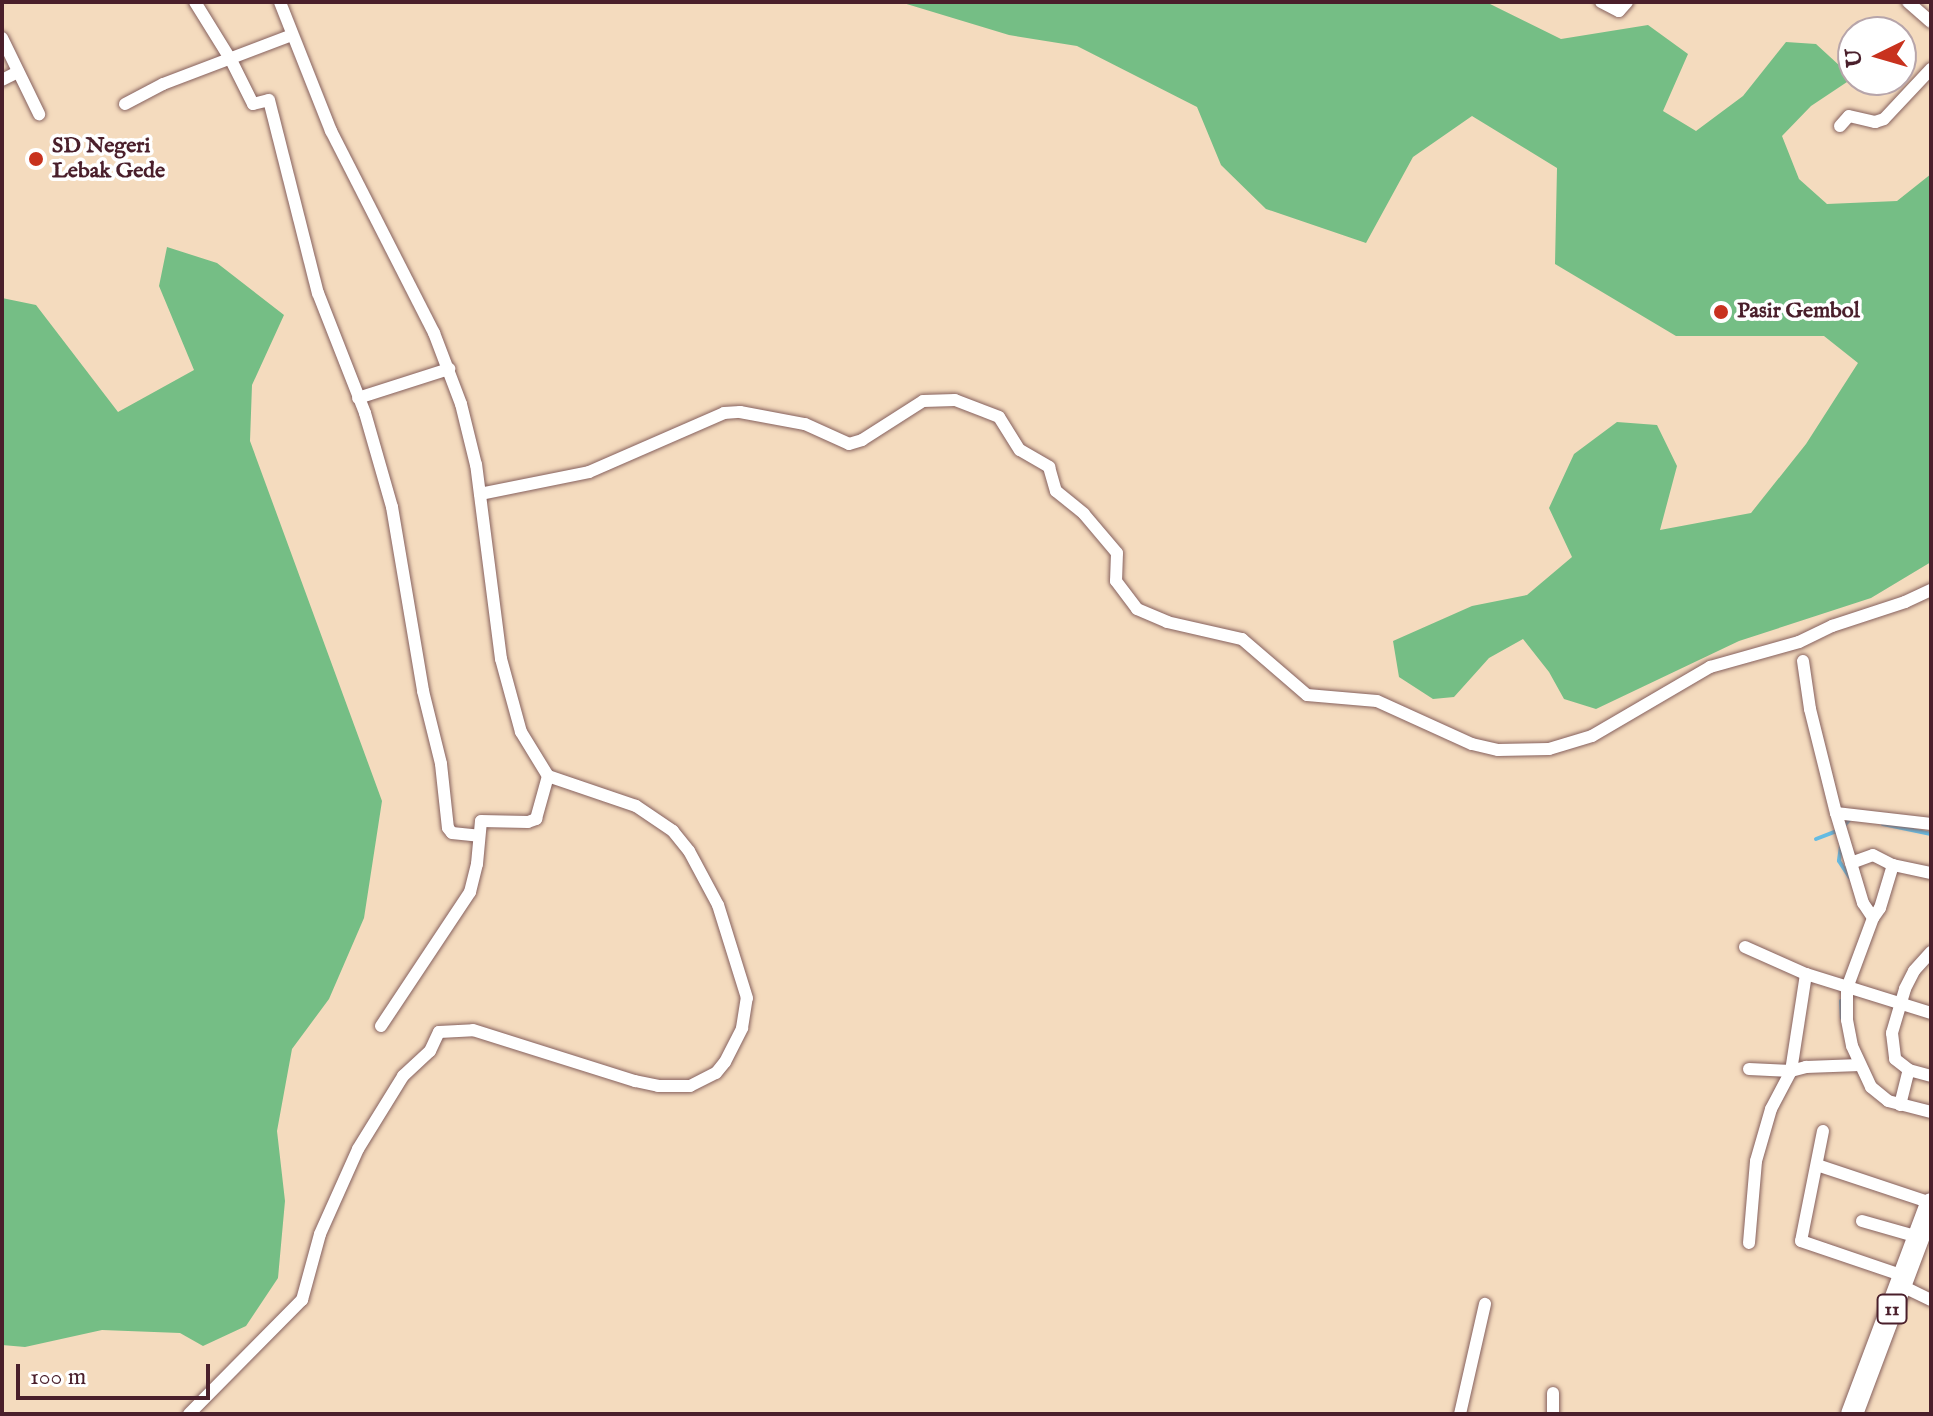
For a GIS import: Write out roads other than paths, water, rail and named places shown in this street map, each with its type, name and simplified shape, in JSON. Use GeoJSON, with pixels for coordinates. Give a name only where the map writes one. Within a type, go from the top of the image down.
{"type":"FeatureCollection","features":[{"type":"Feature","properties":{"kind":"highway","name":"11"},"geometry":{"type":"LineString","coordinates":[[1852,1414],[1931,1204]]}},
{"type":"Feature","properties":{"kind":"street"},"geometry":{"type":"LineString","coordinates":[[195,2],[231,60],[253,104],[269,100],[318,293],[358,398],[392,507],[418,665],[441,764],[448,828],[452,833],[479,836]]}},
{"type":"Feature","properties":{"kind":"street"},"geometry":{"type":"LineString","coordinates":[[189,1414],[302,1300],[320,1234],[358,1149],[403,1076],[430,1051],[439,1032],[454,1029],[483,1032],[658,1086],[690,1086],[703,1081],[725,1062],[745,1015],[744,981],[718,905],[689,851],[673,831],[649,813],[548,776],[521,732],[510,703],[490,595],[480,494],[468,428],[449,369],[411,287],[344,159],[280,2]]}},
{"type":"Feature","properties":{"kind":"street"},"geometry":{"type":"LineString","coordinates":[[1601,2],[1619,11],[1627,2]]}},
{"type":"Feature","properties":{"kind":"street"},"geometry":{"type":"LineString","coordinates":[[1908,2],[1931,22]]}},
{"type":"Feature","properties":{"kind":"street"},"geometry":{"type":"LineString","coordinates":[[125,104],[163,84],[292,35]]}},
{"type":"Feature","properties":{"kind":"street"},"geometry":{"type":"LineString","coordinates":[[2,38],[39,114]]}},
{"type":"Feature","properties":{"kind":"street"},"geometry":{"type":"LineString","coordinates":[[1840,126],[1849,116],[1875,122],[1884,119],[1931,69]]}},
{"type":"Feature","properties":{"kind":"street"},"geometry":{"type":"LineString","coordinates":[[2,80],[18,72]]}},
{"type":"Feature","properties":{"kind":"street"},"geometry":{"type":"LineString","coordinates":[[358,398],[449,369]]}},
{"type":"Feature","properties":{"kind":"street"},"geometry":{"type":"LineString","coordinates":[[480,494],[581,474],[724,413],[756,414],[805,424],[849,444],[881,429],[923,401],[955,400],[999,417],[1020,450],[1049,467],[1056,491],[1084,514],[1117,553],[1116,581],[1134,607],[1167,622],[1242,639],[1307,695],[1377,701],[1472,744],[1498,750],[1549,749],[1579,741],[1623,720],[1710,667],[1799,642],[1832,626],[1931,590]]}},
{"type":"Feature","properties":{"kind":"street"},"geometry":{"type":"LineString","coordinates":[[1803,661],[1810,709],[1837,815],[1863,903],[1873,918]]}},
{"type":"Feature","properties":{"kind":"street"},"geometry":{"type":"LineString","coordinates":[[381,1026],[470,892],[483,820],[528,822],[536,819],[548,776]]}},
{"type":"Feature","properties":{"kind":"street"},"geometry":{"type":"LineString","coordinates":[[1837,815],[1931,824]]}},
{"type":"Feature","properties":{"kind":"street"},"geometry":{"type":"LineString","coordinates":[[1851,863],[1873,855],[1893,865],[1931,873]]}},
{"type":"Feature","properties":{"kind":"street"},"geometry":{"type":"LineString","coordinates":[[1893,865],[1880,908],[1873,918],[1847,988],[1847,1020],[1860,1065],[1878,1094],[1900,1105],[1931,1112]]}},
{"type":"Feature","properties":{"kind":"street"},"geometry":{"type":"LineString","coordinates":[[1745,947],[1806,974],[1931,1013]]}},
{"type":"Feature","properties":{"kind":"street"},"geometry":{"type":"LineString","coordinates":[[1931,952],[1914,971],[1892,1033],[1895,1059],[1909,1070],[1931,1076]]}},
{"type":"Feature","properties":{"kind":"street"},"geometry":{"type":"LineString","coordinates":[[1749,1243],[1762,1133],[1791,1071],[1806,974]]}},
{"type":"Feature","properties":{"kind":"street"},"geometry":{"type":"LineString","coordinates":[[1749,1069],[1791,1071],[1806,1067],[1860,1065]]}},
{"type":"Feature","properties":{"kind":"street"},"geometry":{"type":"LineString","coordinates":[[1900,1105],[1909,1070]]}},
{"type":"Feature","properties":{"kind":"street"},"geometry":{"type":"LineString","coordinates":[[1823,1131],[1801,1241],[1902,1280],[1931,1300]]}},
{"type":"Feature","properties":{"kind":"street"},"geometry":{"type":"LineString","coordinates":[[1817,1165],[1931,1204]]}},
{"type":"Feature","properties":{"kind":"street"},"geometry":{"type":"LineString","coordinates":[[1862,1221],[1918,1237]]}},
{"type":"Feature","properties":{"kind":"street"},"geometry":{"type":"LineString","coordinates":[[1460,1414],[1485,1304]]}},
{"type":"Feature","properties":{"kind":"street"},"geometry":{"type":"LineString","coordinates":[[1553,1393],[1553,1414]]}},
{"type":"Feature","properties":{"kind":"waterway"},"geometry":{"type":"LineString","coordinates":[[1816,839],[1840,830],[1850,819]]}},
{"type":"Feature","properties":{"kind":"waterway"},"geometry":{"type":"LineString","coordinates":[[1883,824],[1931,834]]}},
{"type":"Feature","properties":{"kind":"waterway"},"geometry":{"type":"LineString","coordinates":[[1841,846],[1839,861],[1850,878]]}},
{"type":"Feature","properties":{"kind":"waterway"},"geometry":{"type":"LineString","coordinates":[[1841,1001],[1842,1018]]}},
{"type":"Feature","properties":{"kind":"place","name":"SD Negeri Lebak Gede"},"geometry":{"type":"Point","coordinates":[36,159]}},
{"type":"Feature","properties":{"kind":"place","name":"Pasir Gembol"},"geometry":{"type":"Point","coordinates":[1721,312]}}]}
